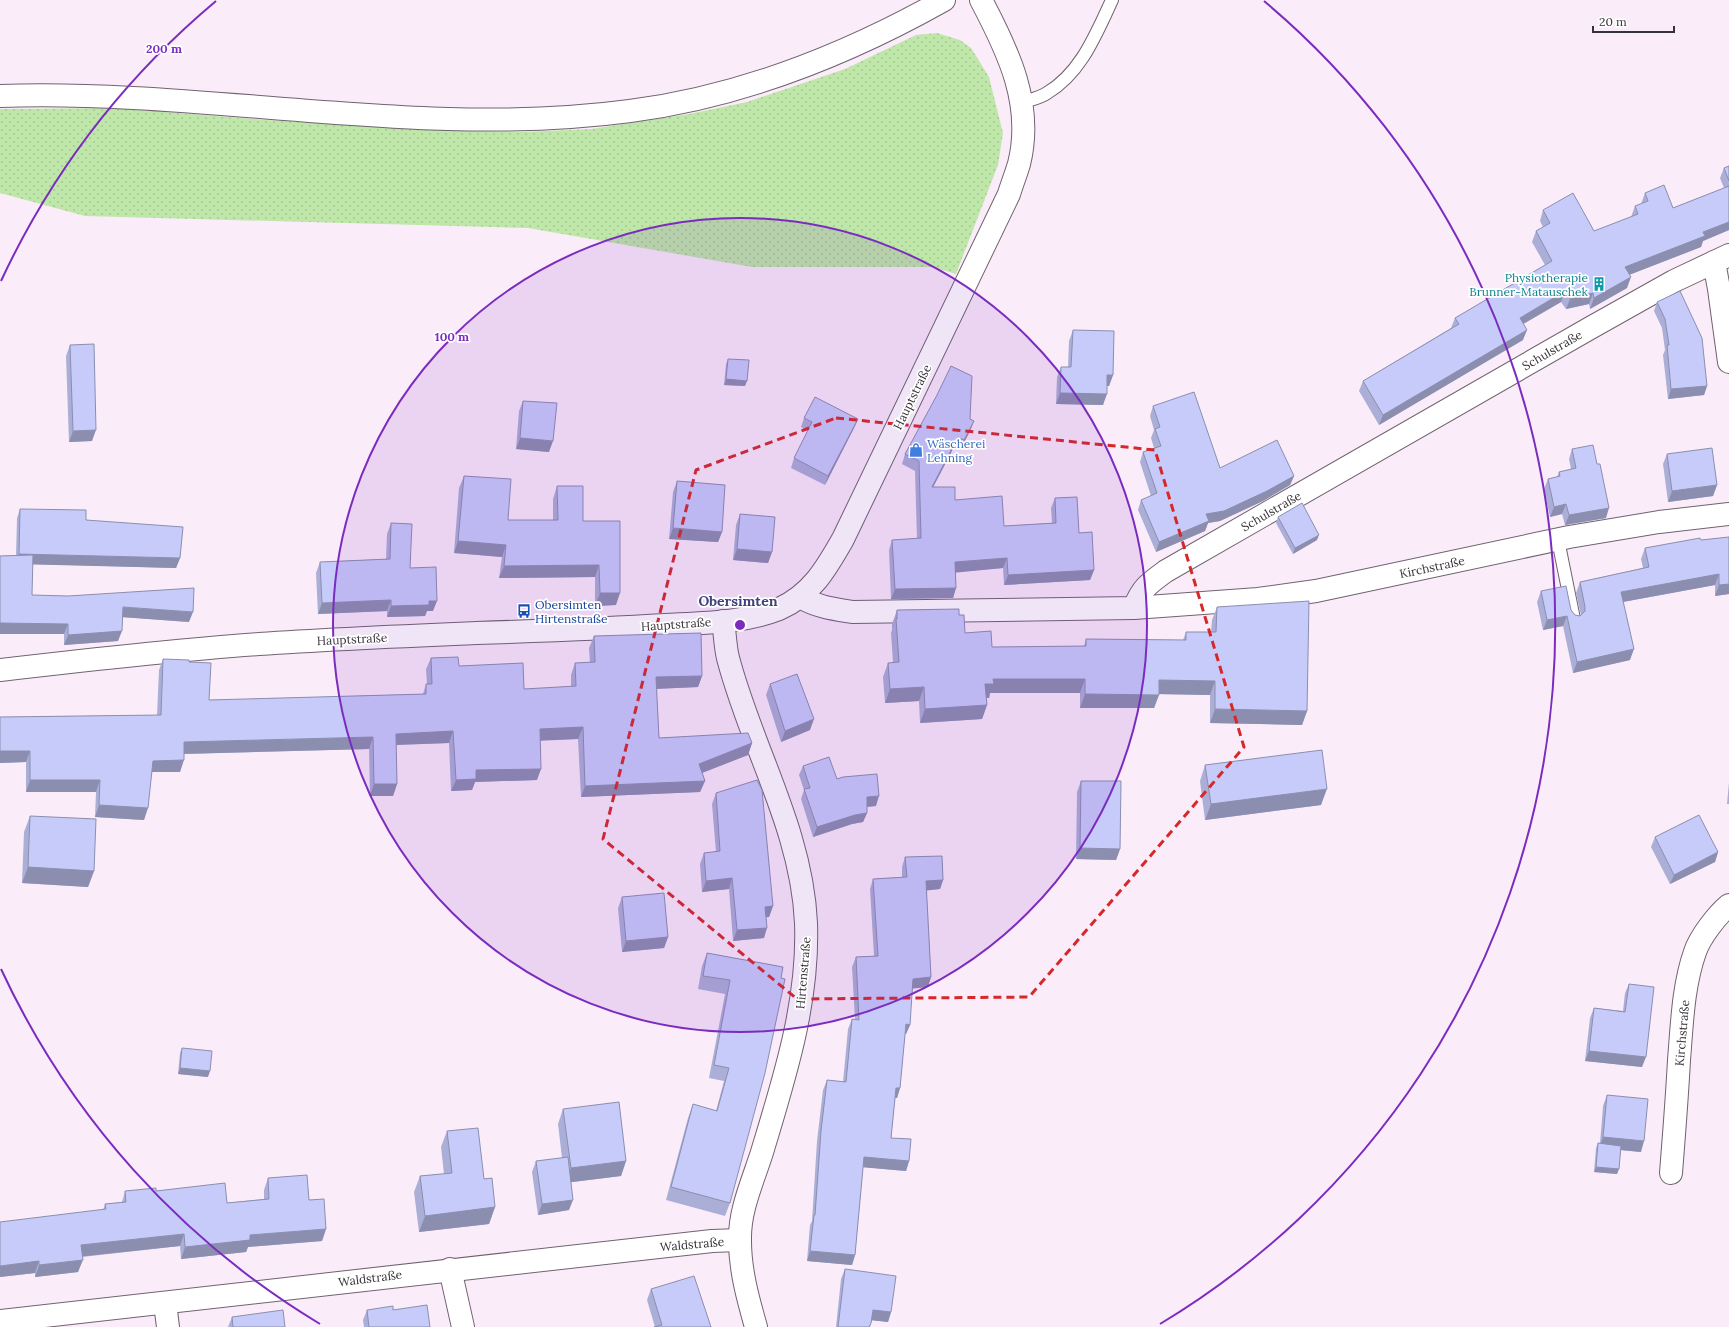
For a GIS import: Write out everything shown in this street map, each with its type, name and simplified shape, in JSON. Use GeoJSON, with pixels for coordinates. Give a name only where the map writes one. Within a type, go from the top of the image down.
{"type":"FeatureCollection","features":[{"type":"Feature","properties":{"kind":"street"},"geometry":{"type":"LineString","coordinates":[[0,96],[24,95],[154,99],[374,116],[461,120],[514,120],[587,116],[632,111],[689,100],[788,72],[885,31],[944,0]]}},
{"type":"Feature","properties":{"kind":"street","name":"Hauptstraße"},"geometry":{"type":"LineString","coordinates":[[0,670],[164,652],[260,644],[631,627],[723,621],[750,618],[779,608],[800,597],[814,585],[826,570],[843,539],[1009,194],[1019,163],[1022,132],[1021,103],[1016,76],[1006,50],[981,0]]}},
{"type":"Feature","properties":{"kind":"street","name":"Schulstraße"},"geometry":{"type":"LineString","coordinates":[[1721,258],[1719,288],[1729,362]]}},
{"type":"Feature","properties":{"kind":"street","name":"Schulstraße"},"geometry":{"type":"LineString","coordinates":[[1134,608],[1140,593],[1149,583],[1166,571],[1592,327],[1721,258]]}},
{"type":"Feature","properties":{"kind":"street","name":"Kirchstraße"},"geometry":{"type":"LineString","coordinates":[[1134,608],[1258,599],[1316,591],[1558,540],[1659,522],[1729,514]]}},
{"type":"Feature","properties":{"kind":"street"},"geometry":{"type":"LineString","coordinates":[[800,597],[811,604],[827,609],[852,612],[1134,608]]}},
{"type":"Feature","properties":{"kind":"street","name":"Hirtenstraße"},"geometry":{"type":"LineString","coordinates":[[723,621],[728,655],[736,685],[788,829],[802,882],[806,924],[805,970],[799,1015],[789,1061],[743,1209],[740,1240],[742,1270],[756,1327]]}},
{"type":"Feature","properties":{"kind":"street","name":"Kirchstraße"},"geometry":{"type":"LineString","coordinates":[[1671,1173],[1682,1016],[1688,976],[1695,950],[1723,910],[1729,905]]}},
{"type":"Feature","properties":{"kind":"street","name":"Waldstraße"},"geometry":{"type":"LineString","coordinates":[[0,1321],[450,1269],[712,1241],[740,1240]]}},
{"type":"Feature","properties":{"kind":"street"},"geometry":{"type":"LineString","coordinates":[[450,1269],[463,1327]]}},
{"type":"Feature","properties":{"kind":"street"},"geometry":{"type":"LineString","coordinates":[[165,1303],[168,1327]]}},
{"type":"Feature","properties":{"kind":"lane"},"geometry":{"type":"LineString","coordinates":[[1021,103],[1046,94],[1066,79],[1088,50],[1112,0]]}},
{"type":"Feature","properties":{"kind":"lane"},"geometry":{"type":"LineString","coordinates":[[1558,540],[1574,619]]}},
{"type":"Feature","properties":{"kind":"highlighted area"},"geometry":{"type":"Polygon","coordinates":[[[836,418],[1155,450],[1244,747],[1029,997],[797,999],[603,839],[696,470],[836,418]]]}},
{"type":"Feature","properties":{"kind":"green space"},"geometry":{"type":"Polygon","coordinates":[[[937,33],[960,40],[971,48],[989,77],[1003,133],[998,165],[956,274],[933,267],[752,267],[528,228],[85,216],[0,193],[0,109],[116,108],[267,120],[462,131],[523,132],[591,129],[689,114],[747,102],[845,69],[916,35],[937,33]]]}},
{"type":"Feature","properties":{"kind":"building"},"geometry":{"type":"Polygon","coordinates":[[[1729,166],[1729,181],[1724,168],[1729,166]]]}},
{"type":"Feature","properties":{"kind":"building"},"geometry":{"type":"Polygon","coordinates":[[[1664,185],[1673,208],[1729,186],[1729,222],[1703,232],[1705,236],[1625,267],[1631,277],[1594,298],[1593,293],[1570,299],[1565,291],[1520,318],[1527,330],[1383,415],[1363,381],[1459,324],[1455,318],[1552,261],[1536,231],[1550,223],[1543,210],[1573,193],[1594,231],[1638,214],[1635,206],[1648,201],[1645,193],[1664,185]]]}},
{"type":"Feature","properties":{"kind":"building"},"geometry":{"type":"Polygon","coordinates":[[[1680,291],[1702,338],[1707,386],[1671,389],[1667,345],[1669,345],[1665,319],[1657,302],[1680,291]]]}},
{"type":"Feature","properties":{"kind":"building"},"geometry":{"type":"Polygon","coordinates":[[[1073,330],[1114,331],[1113,375],[1107,375],[1107,394],[1060,393],[1061,367],[1071,367],[1073,330]]]}},
{"type":"Feature","properties":{"kind":"building"},"geometry":{"type":"Polygon","coordinates":[[[94,344],[96,430],[73,431],[70,345],[94,344]]]}},
{"type":"Feature","properties":{"kind":"building"},"geometry":{"type":"Polygon","coordinates":[[[728,359],[749,360],[747,381],[726,379],[728,359]]]}},
{"type":"Feature","properties":{"kind":"building"},"geometry":{"type":"Polygon","coordinates":[[[951,366],[972,376],[970,419],[974,421],[964,440],[958,437],[932,487],[955,487],[955,500],[1002,496],[1004,526],[1056,523],[1055,498],[1077,497],[1079,533],[1092,532],[1094,570],[1008,575],[1007,558],[955,562],[956,588],[895,589],[892,540],[921,538],[919,461],[905,454],[951,366]]]}},
{"type":"Feature","properties":{"kind":"building"},"geometry":{"type":"Polygon","coordinates":[[[1194,392],[1220,468],[1277,440],[1294,476],[1267,491],[1224,511],[1206,514],[1209,521],[1159,542],[1141,500],[1157,493],[1143,452],[1161,446],[1155,429],[1160,427],[1153,406],[1194,392]]]}},
{"type":"Feature","properties":{"kind":"building"},"geometry":{"type":"Polygon","coordinates":[[[815,397],[858,419],[828,476],[794,458],[812,422],[804,418],[815,397]]]}},
{"type":"Feature","properties":{"kind":"building"},"geometry":{"type":"Polygon","coordinates":[[[523,401],[557,403],[553,441],[520,438],[523,401]]]}},
{"type":"Feature","properties":{"kind":"building"},"geometry":{"type":"Polygon","coordinates":[[[1593,445],[1597,464],[1600,464],[1609,508],[1569,515],[1566,504],[1554,507],[1548,479],[1560,476],[1559,472],[1576,468],[1572,449],[1593,445]]]}},
{"type":"Feature","properties":{"kind":"building"},"geometry":{"type":"Polygon","coordinates":[[[1712,448],[1717,485],[1672,491],[1667,454],[1712,448]]]}},
{"type":"Feature","properties":{"kind":"building"},"geometry":{"type":"Polygon","coordinates":[[[464,476],[511,479],[508,520],[558,520],[557,486],[583,486],[583,521],[620,521],[620,593],[600,593],[599,565],[504,566],[506,545],[458,541],[464,476]]]}},
{"type":"Feature","properties":{"kind":"building"},"geometry":{"type":"Polygon","coordinates":[[[677,481],[725,485],[722,532],[673,528],[677,481]]]}},
{"type":"Feature","properties":{"kind":"building"},"geometry":{"type":"Polygon","coordinates":[[[1302,503],[1319,535],[1295,548],[1278,517],[1302,503]]]}},
{"type":"Feature","properties":{"kind":"building"},"geometry":{"type":"Polygon","coordinates":[[[20,509],[86,510],[86,520],[183,527],[180,558],[19,554],[20,509]]]}},
{"type":"Feature","properties":{"kind":"building"},"geometry":{"type":"Polygon","coordinates":[[[740,514],[775,517],[772,552],[737,549],[740,514]]]}},
{"type":"Feature","properties":{"kind":"building"},"geometry":{"type":"Polygon","coordinates":[[[391,523],[412,524],[410,568],[436,567],[437,601],[429,601],[429,605],[391,606],[391,600],[322,603],[320,562],[390,559],[391,523]]]}},
{"type":"Feature","properties":{"kind":"building"},"geometry":{"type":"Polygon","coordinates":[[[1729,537],[1729,584],[1719,585],[1719,574],[1621,592],[1634,649],[1577,662],[1567,616],[1547,620],[1541,591],[1566,586],[1571,610],[1575,615],[1580,616],[1585,611],[1585,607],[1580,582],[1649,567],[1645,548],[1700,538],[1701,540],[1729,537]]]}},
{"type":"Feature","properties":{"kind":"building"},"geometry":{"type":"Polygon","coordinates":[[[33,555],[32,595],[68,596],[194,588],[193,612],[123,607],[122,631],[68,635],[68,624],[0,623],[0,556],[33,555]]]}},
{"type":"Feature","properties":{"kind":"building"},"geometry":{"type":"Polygon","coordinates":[[[1309,601],[1307,711],[1215,709],[1215,681],[1159,680],[1159,695],[1085,694],[1085,679],[993,679],[994,684],[985,684],[987,705],[925,709],[924,687],[890,689],[888,663],[899,662],[896,619],[897,610],[959,609],[959,615],[964,615],[965,633],[991,631],[992,647],[1086,646],[1086,639],[1186,640],[1186,632],[1216,632],[1217,607],[1309,601]]]}},
{"type":"Feature","properties":{"kind":"building"},"geometry":{"type":"Polygon","coordinates":[[[701,633],[702,676],[656,677],[659,738],[748,733],[752,743],[699,764],[705,781],[585,786],[583,727],[540,729],[541,769],[476,770],[476,779],[456,780],[453,731],[396,734],[397,784],[374,784],[373,737],[184,742],[184,760],[153,761],[148,808],[99,805],[100,780],[30,780],[30,751],[0,751],[0,717],[161,715],[163,659],[211,663],[209,700],[426,694],[426,684],[432,684],[431,658],[458,657],[459,666],[523,663],[524,689],[576,686],[575,663],[595,662],[594,636],[701,633]]]}},
{"type":"Feature","properties":{"kind":"building"},"geometry":{"type":"Polygon","coordinates":[[[797,674],[814,719],[785,731],[770,684],[797,674]]]}},
{"type":"Feature","properties":{"kind":"building"},"geometry":{"type":"Polygon","coordinates":[[[1322,750],[1327,789],[1211,804],[1205,765],[1322,750]]]}},
{"type":"Feature","properties":{"kind":"building"},"geometry":{"type":"Polygon","coordinates":[[[829,757],[837,779],[843,777],[877,774],[879,796],[867,797],[867,813],[855,815],[817,827],[804,789],[810,788],[803,766],[829,757]]]}},
{"type":"Feature","properties":{"kind":"building"},"geometry":{"type":"Polygon","coordinates":[[[757,780],[762,790],[773,906],[765,907],[767,928],[737,930],[732,878],[706,881],[704,853],[720,851],[716,793],[757,780]]]}},
{"type":"Feature","properties":{"kind":"building"},"geometry":{"type":"Polygon","coordinates":[[[1081,781],[1121,781],[1120,849],[1080,848],[1081,781]]]}},
{"type":"Feature","properties":{"kind":"building"},"geometry":{"type":"Polygon","coordinates":[[[1699,815],[1718,852],[1674,875],[1655,837],[1699,815]]]}},
{"type":"Feature","properties":{"kind":"building"},"geometry":{"type":"Polygon","coordinates":[[[30,816],[96,819],[94,871],[28,867],[30,816]]]}},
{"type":"Feature","properties":{"kind":"building"},"geometry":{"type":"Polygon","coordinates":[[[942,856],[943,880],[926,881],[931,977],[913,979],[910,1025],[906,1024],[900,1088],[896,1088],[891,1138],[911,1139],[909,1161],[864,1157],[855,1255],[810,1251],[815,1215],[821,1131],[827,1080],[846,1082],[852,1019],[859,1020],[856,957],[878,956],[873,879],[907,877],[905,857],[942,856]]]}},
{"type":"Feature","properties":{"kind":"building"},"geometry":{"type":"Polygon","coordinates":[[[664,893],[668,937],[626,941],[622,897],[664,893]]]}},
{"type":"Feature","properties":{"kind":"building"},"geometry":{"type":"Polygon","coordinates":[[[707,953],[783,967],[781,978],[785,979],[765,1073],[730,1203],[671,1187],[693,1104],[717,1111],[729,1068],[714,1065],[730,980],[703,976],[707,953]]]}},
{"type":"Feature","properties":{"kind":"building"},"geometry":{"type":"Polygon","coordinates":[[[1629,984],[1654,987],[1646,1057],[1589,1051],[1594,1008],[1625,1012],[1629,984]]]}},
{"type":"Feature","properties":{"kind":"building"},"geometry":{"type":"Polygon","coordinates":[[[182,1048],[212,1051],[210,1071],[180,1068],[182,1048]]]}},
{"type":"Feature","properties":{"kind":"building"},"geometry":{"type":"Polygon","coordinates":[[[1607,1095],[1648,1099],[1644,1141],[1603,1137],[1607,1095]]]}},
{"type":"Feature","properties":{"kind":"building"},"geometry":{"type":"Polygon","coordinates":[[[619,1102],[626,1161],[571,1168],[563,1109],[619,1102]]]}},
{"type":"Feature","properties":{"kind":"building"},"geometry":{"type":"Polygon","coordinates":[[[478,1128],[484,1179],[492,1178],[495,1207],[425,1216],[420,1176],[452,1173],[447,1131],[478,1128]]]}},
{"type":"Feature","properties":{"kind":"building"},"geometry":{"type":"Polygon","coordinates":[[[1598,1143],[1621,1146],[1619,1169],[1596,1167],[1598,1143]]]}},
{"type":"Feature","properties":{"kind":"building"},"geometry":{"type":"Polygon","coordinates":[[[568,1157],[573,1200],[542,1204],[536,1161],[568,1157]]]}},
{"type":"Feature","properties":{"kind":"building"},"geometry":{"type":"Polygon","coordinates":[[[307,1175],[309,1200],[324,1199],[326,1229],[250,1235],[250,1240],[185,1247],[184,1234],[81,1245],[83,1260],[39,1265],[39,1261],[0,1266],[0,1222],[106,1209],[105,1204],[126,1202],[125,1191],[156,1188],[156,1191],[225,1183],[227,1203],[269,1199],[268,1178],[307,1175]]]}},
{"type":"Feature","properties":{"kind":"building"},"geometry":{"type":"Polygon","coordinates":[[[845,1269],[896,1276],[891,1312],[873,1310],[869,1327],[838,1327],[845,1269]]]}},
{"type":"Feature","properties":{"kind":"building"},"geometry":{"type":"Polygon","coordinates":[[[694,1276],[711,1327],[654,1327],[662,1325],[651,1289],[694,1276]]]}},
{"type":"Feature","properties":{"kind":"building"},"geometry":{"type":"Polygon","coordinates":[[[427,1305],[430,1327],[369,1327],[367,1310],[393,1306],[393,1310],[427,1305]]]}},
{"type":"Feature","properties":{"kind":"building"},"geometry":{"type":"Polygon","coordinates":[[[283,1310],[285,1327],[233,1327],[232,1317],[283,1310]]]}},
{"type":"Feature","properties":{"kind":"place","name":"Physiotherapie Brunner-Matauschek"},"geometry":{"type":"Point","coordinates":[1599,284]}},
{"type":"Feature","properties":{"kind":"place","name":"Wäscherei Lehning"},"geometry":{"type":"Point","coordinates":[916,450]}},
{"type":"Feature","properties":{"kind":"place","name":"Obersimten Hirtenstraße"},"geometry":{"type":"Point","coordinates":[524,611]}},
{"type":"Feature","properties":{"kind":"district","name":"Obersimten"},"geometry":{"type":"Point","coordinates":[738,601]}}]}
